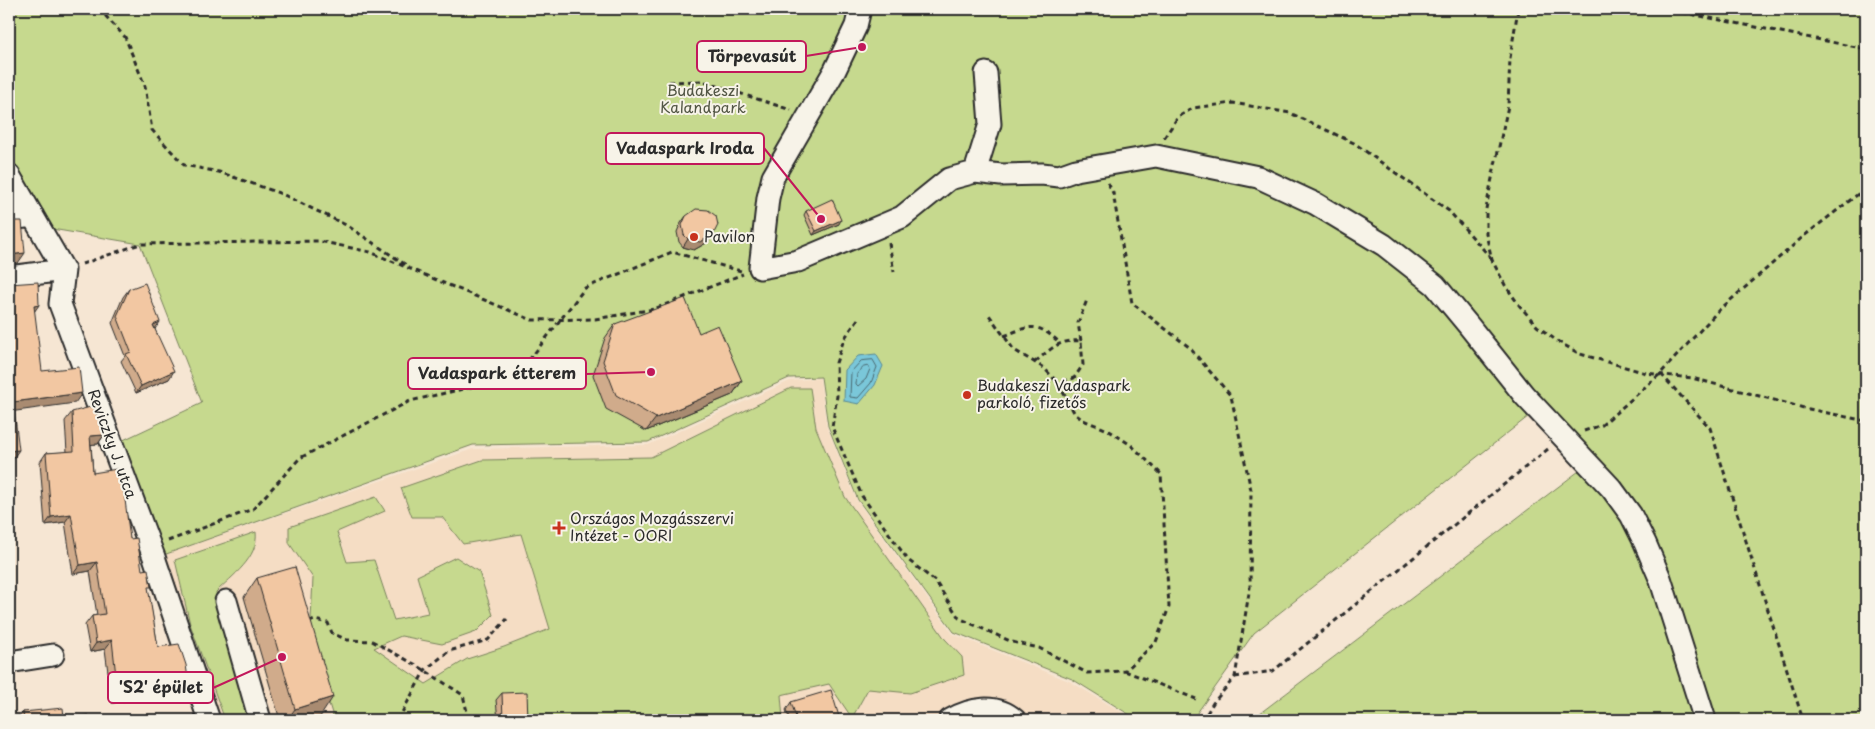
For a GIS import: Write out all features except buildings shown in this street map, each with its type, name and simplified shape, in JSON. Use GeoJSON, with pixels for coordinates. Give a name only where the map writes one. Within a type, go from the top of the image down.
{"type":"FeatureCollection","features":[{"type":"Feature","properties":{"kind":"street"},"geometry":{"type":"LineString","coordinates":[[875,9],[858,18],[835,70],[773,177],[768,198],[760,268],[798,261],[902,217],[949,179],[975,172],[1000,175],[1042,174],[1059,176],[1100,165],[1156,156],[1258,177],[1316,204],[1384,245],[1435,285],[1524,395],[1612,489],[1631,515],[1660,578],[1705,720]]}},
{"type":"Feature","properties":{"kind":"street"},"geometry":{"type":"LineString","coordinates":[[975,172],[990,124],[986,73]]}},
{"type":"Feature","properties":{"kind":"street"},"geometry":{"type":"LineString","coordinates":[[9,175],[64,270],[9,277]]}},
{"type":"Feature","properties":{"kind":"street"},"geometry":{"type":"LineString","coordinates":[[9,219],[33,216]]}},
{"type":"Feature","properties":{"kind":"street","name":"Reviczky J. utca"},"geometry":{"type":"LineString","coordinates":[[64,270],[60,304],[150,548],[209,720]]}},
{"type":"Feature","properties":{"kind":"street"},"geometry":{"type":"LineString","coordinates":[[226,601],[260,720]]}},
{"type":"Feature","properties":{"kind":"street"},"geometry":{"type":"LineString","coordinates":[[9,662],[53,655]]}},
{"type":"Feature","properties":{"kind":"street"},"geometry":{"type":"LineString","coordinates":[[950,720],[960,714],[982,708],[1008,715],[1015,720]]}},
{"type":"Feature","properties":{"kind":"path"},"geometry":{"type":"LineString","coordinates":[[99,9],[125,37],[145,86],[152,130],[184,165],[219,172],[282,194],[348,226],[412,270]]}},
{"type":"Feature","properties":{"kind":"path"},"geometry":{"type":"LineString","coordinates":[[1492,260],[1486,234],[1486,209],[1508,106],[1510,58],[1518,9]]}},
{"type":"Feature","properties":{"kind":"path"},"geometry":{"type":"LineString","coordinates":[[1665,9],[1866,49]]}},
{"type":"Feature","properties":{"kind":"path"},"geometry":{"type":"LineString","coordinates":[[669,82],[702,81],[808,116]]}},
{"type":"Feature","properties":{"kind":"path"},"geometry":{"type":"LineString","coordinates":[[1156,156],[1165,135],[1178,117],[1193,108],[1233,102],[1290,113],[1354,143],[1449,211],[1492,260],[1518,305],[1537,326],[1556,341],[1589,356],[1646,373],[1692,378],[1804,408],[1866,421]]}},
{"type":"Feature","properties":{"kind":"path"},"geometry":{"type":"LineString","coordinates":[[1100,165],[1113,193],[1132,302],[1189,347],[1231,396],[1251,490],[1250,587],[1236,677],[1213,704],[1203,720]]}},
{"type":"Feature","properties":{"kind":"path"},"geometry":{"type":"LineString","coordinates":[[1236,677],[1273,671],[1564,437],[1602,425],[1660,374],[1718,311],[1804,236],[1866,188]]}},
{"type":"Feature","properties":{"kind":"path"},"geometry":{"type":"LineString","coordinates":[[886,224],[894,272]]}},
{"type":"Feature","properties":{"kind":"path"},"geometry":{"type":"LineString","coordinates":[[64,270],[140,244],[319,241],[370,252],[532,320],[560,320],[595,320],[654,309],[746,273],[672,252],[585,288],[560,320],[516,377],[410,401],[300,458],[253,508],[150,548]]}},
{"type":"Feature","properties":{"kind":"path"},"geometry":{"type":"LineString","coordinates":[[1058,383],[1074,378],[1083,365],[1078,323],[1087,300]]}},
{"type":"Feature","properties":{"kind":"path"},"geometry":{"type":"LineString","coordinates":[[989,315],[1014,350],[1044,368],[1058,383],[1075,414],[1083,420],[1108,430],[1131,445],[1161,474],[1169,606],[1156,642],[1125,671]]}},
{"type":"Feature","properties":{"kind":"path"},"geometry":{"type":"LineString","coordinates":[[858,319],[844,340],[836,364],[837,396],[832,427],[862,496],[908,560],[935,581],[959,618],[1012,642],[1040,648],[1087,673],[1125,671],[1196,699]]}},
{"type":"Feature","properties":{"kind":"path"},"geometry":{"type":"LineString","coordinates":[[1004,336],[1034,327],[1046,331],[1060,343]]}},
{"type":"Feature","properties":{"kind":"path"},"geometry":{"type":"LineString","coordinates":[[1035,362],[1060,343],[1072,340],[1081,341]]}},
{"type":"Feature","properties":{"kind":"path"},"geometry":{"type":"LineString","coordinates":[[1660,374],[1710,428],[1803,720]]}},
{"type":"Feature","properties":{"kind":"path"},"geometry":{"type":"LineString","coordinates":[[398,720],[425,670],[449,651],[488,640],[507,619]]}},
{"type":"Feature","properties":{"kind":"path"},"geometry":{"type":"LineString","coordinates":[[302,625],[315,620],[328,623],[332,633],[347,640],[372,641],[425,670],[463,694],[469,720]]}},
{"type":"Feature","properties":{"kind":"path"},"geometry":{"type":"LineString","coordinates":[[1862,720],[1866,710]]}},
{"type":"Feature","properties":{"kind":"shaded area","name":"Országos Mozgásszervi Intézet - OORI"},"geometry":{"type":"Polygon","coordinates":[[[820,378],[827,427],[857,501],[953,634],[1071,682],[1135,720],[215,720],[155,558],[473,449],[648,445],[790,381],[820,378]]]}},
{"type":"Feature","properties":{"kind":"green space","name":"Budakeszi Kalandpark"},"geometry":{"type":"Polygon","coordinates":[[[9,9],[1866,9],[1866,720],[1251,720],[1579,471],[1529,416],[1254,633],[1192,720],[1138,720],[1072,679],[954,632],[858,500],[828,426],[821,377],[789,378],[648,442],[473,445],[155,558],[117,443],[202,403],[140,244],[52,229],[9,154],[9,9]]]}},
{"type":"Feature","properties":{"kind":"green space","name":"Országos Mozgásszervi Intézet - OORI"},"geometry":{"type":"Polygon","coordinates":[[[791,388],[810,388],[816,428],[845,497],[945,639],[962,657],[964,675],[910,693],[868,689],[852,718],[829,684],[781,695],[783,720],[334,720],[310,641],[313,578],[289,543],[289,527],[376,497],[385,511],[337,532],[347,562],[374,560],[394,620],[428,613],[417,576],[456,557],[479,572],[493,615],[476,632],[442,644],[401,636],[374,648],[426,684],[467,659],[550,629],[521,534],[463,544],[442,517],[412,517],[401,488],[482,460],[651,457],[791,388]]]}},
{"type":"Feature","properties":{"kind":"green space"},"geometry":{"type":"Polygon","coordinates":[[[256,532],[256,541],[249,558],[216,592],[224,636],[253,720],[225,720],[190,624],[175,560],[256,532]]]}},
{"type":"Feature","properties":{"kind":"water"},"geometry":{"type":"Polygon","coordinates":[[[876,354],[883,366],[875,385],[859,404],[844,401],[845,370],[858,356],[876,354]]]}},
{"type":"Feature","properties":{"kind":"place","name":"Törpevasút"},"geometry":{"type":"Point","coordinates":[862,47]}},
{"type":"Feature","properties":{"kind":"place","name":"Vadaspark Iroda"},"geometry":{"type":"Point","coordinates":[821,219]}},
{"type":"Feature","properties":{"kind":"place","name":"Pavilon"},"geometry":{"type":"Point","coordinates":[694,237]}},
{"type":"Feature","properties":{"kind":"place","name":"Vadaspark étterem"},"geometry":{"type":"Point","coordinates":[651,372]}},
{"type":"Feature","properties":{"kind":"place","name":"Budakeszi Vadaspark parkoló, fizetős"},"geometry":{"type":"Point","coordinates":[967,395]}},
{"type":"Feature","properties":{"kind":"place","name":"Országos Mozgásszervi Intézet - OORI"},"geometry":{"type":"Point","coordinates":[559,528]}},
{"type":"Feature","properties":{"kind":"place","name":"'S2' épület"},"geometry":{"type":"Point","coordinates":[282,657]}}]}
